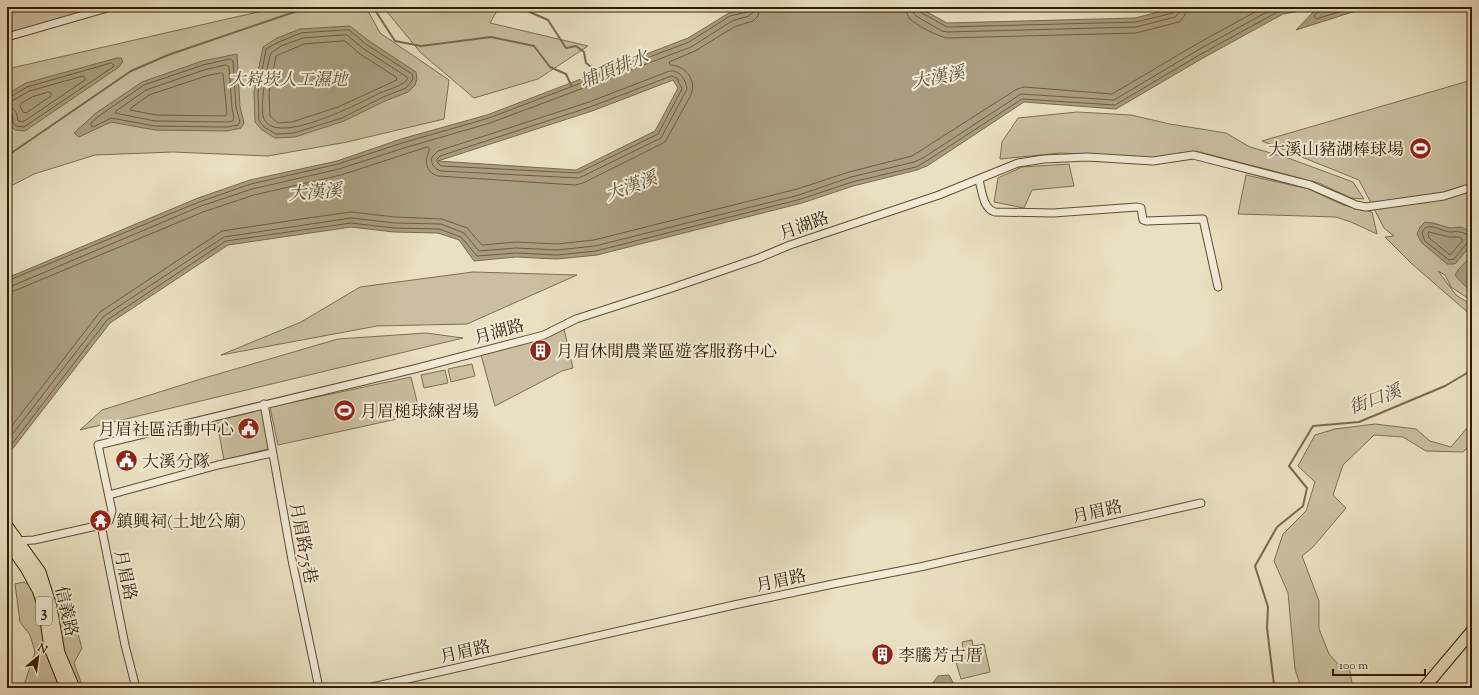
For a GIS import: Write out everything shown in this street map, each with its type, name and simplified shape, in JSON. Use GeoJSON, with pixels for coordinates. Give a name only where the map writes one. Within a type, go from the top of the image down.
{"type":"FeatureCollection","features":[{"type":"Feature","properties":{"kind":"main road","name":"信義路"},"geometry":{"type":"LineString","coordinates":[[7,526],[40,572],[51,607],[60,653],[74,688]]}},
{"type":"Feature","properties":{"kind":"main road","name":"信義路"},"geometry":{"type":"LineString","coordinates":[[7,541],[26,568],[38,590],[44,606],[50,648],[66,688]]}},
{"type":"Feature","properties":{"kind":"main road"},"geometry":{"type":"LineString","coordinates":[[1424,688],[1472,631]]}},
{"type":"Feature","properties":{"kind":"main road"},"geometry":{"type":"LineString","coordinates":[[1432,688],[1472,640]]}},
{"type":"Feature","properties":{"kind":"street"},"geometry":{"type":"LineString","coordinates":[[7,37],[111,7]]}},
{"type":"Feature","properties":{"kind":"street","name":"月湖路"},"geometry":{"type":"LineString","coordinates":[[101,525],[109,521],[112,511],[98,445],[414,369],[544,335],[576,319],[692,282],[759,258],[790,245],[939,195],[1018,163],[1044,159],[1087,157],[1153,161],[1193,155],[1310,185],[1366,208],[1444,196],[1472,187]]}},
{"type":"Feature","properties":{"kind":"street"},"geometry":{"type":"LineString","coordinates":[[979,180],[987,207],[990,211],[995,212],[1053,213],[1141,208],[1143,220],[1146,221],[1203,219],[1218,287]]}},
{"type":"Feature","properties":{"kind":"street","name":"月眉路75巷"},"geometry":{"type":"LineString","coordinates":[[264,404],[292,560],[319,688]]}},
{"type":"Feature","properties":{"kind":"street"},"geometry":{"type":"LineString","coordinates":[[108,495],[212,467],[272,453]]}},
{"type":"Feature","properties":{"kind":"street","name":"月眉路"},"geometry":{"type":"LineString","coordinates":[[368,688],[749,602],[920,567],[1200,503]]}},
{"type":"Feature","properties":{"kind":"street"},"geometry":{"type":"LineString","coordinates":[[7,541],[34,540],[101,525]]}},
{"type":"Feature","properties":{"kind":"street","name":"月眉路"},"geometry":{"type":"LineString","coordinates":[[101,525],[125,645],[136,688]]}},
{"type":"Feature","properties":{"kind":"green space"},"geometry":{"type":"Polygon","coordinates":[[[7,7],[123,7],[7,41],[7,7]]]}},
{"type":"Feature","properties":{"kind":"green space","name":"大嵙崁人工濕地"},"geometry":{"type":"Polygon","coordinates":[[[280,7],[366,7],[380,33],[449,80],[444,119],[347,142],[268,156],[173,152],[95,155],[34,174],[7,188],[7,69],[280,7]]]}},
{"type":"Feature","properties":{"kind":"green space"},"geometry":{"type":"Polygon","coordinates":[[[383,7],[497,7],[498,9],[490,23],[588,46],[538,79],[474,98],[421,53],[383,7]]]}},
{"type":"Feature","properties":{"kind":"green space"},"geometry":{"type":"Polygon","coordinates":[[[1472,80],[1472,301],[1451,287],[1445,275],[1438,271],[1456,295],[1472,305],[1472,316],[1412,264],[1385,237],[1394,236],[1384,228],[1359,180],[1262,141],[1472,80]]]}},
{"type":"Feature","properties":{"kind":"green space"},"geometry":{"type":"Polygon","coordinates":[[[1077,112],[1131,115],[1170,124],[1226,133],[1250,147],[1288,158],[1353,182],[1364,199],[1351,198],[1319,183],[1196,151],[1160,158],[1060,153],[1000,159],[1002,142],[1018,118],[1077,112]]]}},
{"type":"Feature","properties":{"kind":"green space"},"geometry":{"type":"Polygon","coordinates":[[[1069,164],[1074,186],[1032,190],[1024,208],[994,202],[998,178],[1022,167],[1069,164]]]}},
{"type":"Feature","properties":{"kind":"green space"},"geometry":{"type":"Polygon","coordinates":[[[1246,175],[1309,189],[1343,205],[1372,212],[1377,234],[1336,217],[1238,214],[1246,175]]]}},
{"type":"Feature","properties":{"kind":"green space"},"geometry":{"type":"Polygon","coordinates":[[[473,272],[577,275],[467,324],[377,326],[221,355],[301,322],[360,287],[473,272]]]}},
{"type":"Feature","properties":{"kind":"green space"},"geometry":{"type":"Polygon","coordinates":[[[564,329],[573,368],[562,371],[495,406],[481,355],[564,329]]]}},
{"type":"Feature","properties":{"kind":"green space"},"geometry":{"type":"Polygon","coordinates":[[[426,333],[463,338],[80,430],[102,410],[338,339],[426,333]]]}},
{"type":"Feature","properties":{"kind":"green space"},"geometry":{"type":"Polygon","coordinates":[[[472,364],[475,376],[451,382],[448,369],[472,364]]]}},
{"type":"Feature","properties":{"kind":"green space"},"geometry":{"type":"Polygon","coordinates":[[[445,370],[448,383],[424,388],[421,375],[445,370]]]}},
{"type":"Feature","properties":{"kind":"green space","name":"月眉槌球練習場"},"geometry":{"type":"Polygon","coordinates":[[[411,377],[420,414],[278,445],[270,407],[411,377]]]}},
{"type":"Feature","properties":{"kind":"green space"},"geometry":{"type":"Polygon","coordinates":[[[264,405],[272,448],[224,460],[217,423],[212,424],[211,418],[264,405]]]}},
{"type":"Feature","properties":{"kind":"green space"},"geometry":{"type":"Polygon","coordinates":[[[1472,422],[1472,443],[1463,452],[1426,451],[1403,437],[1374,435],[1343,465],[1333,495],[1346,508],[1313,547],[1302,556],[1319,601],[1319,629],[1329,654],[1338,664],[1349,667],[1353,688],[1301,688],[1295,669],[1288,593],[1274,561],[1283,534],[1306,511],[1315,482],[1298,466],[1315,435],[1335,429],[1375,424],[1416,429],[1430,441],[1451,447],[1472,422]]]}},
{"type":"Feature","properties":{"kind":"green space"},"geometry":{"type":"Polygon","coordinates":[[[24,582],[31,586],[60,686],[59,688],[23,688],[35,652],[30,635],[20,622],[15,584],[24,582]]]}},
{"type":"Feature","properties":{"kind":"green space"},"geometry":{"type":"Polygon","coordinates":[[[53,595],[59,595],[74,620],[82,648],[74,663],[83,688],[76,688],[64,654],[55,619],[53,595]]]}},
{"type":"Feature","properties":{"kind":"green space"},"geometry":{"type":"Polygon","coordinates":[[[972,640],[973,646],[984,644],[990,672],[961,679],[953,652],[963,649],[962,642],[972,640]]]}},
{"type":"Feature","properties":{"kind":"water","name":"大漢溪"},"geometry":{"type":"Polygon","coordinates":[[[753,7],[918,7],[947,23],[1135,18],[1178,7],[1435,7],[1362,9],[1296,30],[1317,8],[1283,14],[1203,58],[1116,109],[1024,102],[927,166],[917,170],[853,186],[802,203],[597,255],[557,259],[516,257],[474,261],[459,240],[438,233],[394,232],[351,227],[228,245],[110,323],[14,447],[7,453],[7,278],[198,198],[250,180],[337,161],[401,139],[487,115],[688,38],[729,13],[753,7]],[[673,80],[592,111],[438,161],[576,170],[655,131],[678,88],[673,80]]]}},
{"type":"Feature","properties":{"kind":"water"},"geometry":{"type":"Polygon","coordinates":[[[350,26],[369,41],[416,72],[417,79],[415,85],[408,92],[385,101],[344,121],[295,137],[275,138],[262,130],[255,122],[254,92],[263,47],[277,38],[300,29],[350,26]]]}},
{"type":"Feature","properties":{"kind":"water"},"geometry":{"type":"Polygon","coordinates":[[[237,54],[240,107],[244,123],[241,128],[227,131],[155,130],[111,122],[79,137],[74,133],[96,113],[142,82],[202,61],[237,54]]]}},
{"type":"Feature","properties":{"kind":"water"},"geometry":{"type":"Polygon","coordinates":[[[121,58],[123,61],[119,67],[25,131],[15,130],[9,124],[9,93],[26,83],[121,58]]]}},
{"type":"Feature","properties":{"kind":"water"},"geometry":{"type":"Polygon","coordinates":[[[1425,222],[1450,228],[1461,227],[1471,232],[1472,244],[1455,264],[1447,264],[1422,243],[1417,234],[1420,227],[1425,222]]]}},
{"type":"Feature","properties":{"kind":"water"},"geometry":{"type":"Polygon","coordinates":[[[1472,255],[1472,290],[1465,286],[1455,275],[1472,255]]]}},
{"type":"Feature","properties":{"kind":"water"},"geometry":{"type":"Polygon","coordinates":[[[949,675],[955,686],[953,688],[929,688],[938,676],[949,675]]]}},
{"type":"Feature","properties":{"kind":"waterway"},"geometry":{"type":"LineString","coordinates":[[7,156],[131,71],[168,55],[300,10],[320,7]]}},
{"type":"Feature","properties":{"kind":"waterway","name":"埔頂排水"},"geometry":{"type":"LineString","coordinates":[[373,7],[395,41],[421,46],[491,37],[534,46],[550,67],[566,74],[571,85]]}},
{"type":"Feature","properties":{"kind":"waterway"},"geometry":{"type":"LineString","coordinates":[[522,7],[525,10],[548,20],[566,48],[576,46],[584,52],[586,63],[600,74]]}},
{"type":"Feature","properties":{"kind":"waterway","name":"街口溪"},"geometry":{"type":"LineString","coordinates":[[1276,688],[1274,685],[1267,628],[1268,607],[1255,566],[1277,527],[1303,506],[1307,488],[1289,466],[1313,426],[1359,422],[1445,386],[1472,370]]}},
{"type":"Feature","properties":{"kind":"place","name":"大溪山豬湖棒球場"},"geometry":{"type":"Point","coordinates":[1420,149]}},
{"type":"Feature","properties":{"kind":"place","name":"月眉休閒農業區遊客服務中心"},"geometry":{"type":"Point","coordinates":[540,351]}},
{"type":"Feature","properties":{"kind":"place","name":"月眉槌球練習場"},"geometry":{"type":"Point","coordinates":[345,411]}},
{"type":"Feature","properties":{"kind":"place","name":"月眉社區活動中心"},"geometry":{"type":"Point","coordinates":[249,429]}},
{"type":"Feature","properties":{"kind":"place","name":"大溪分隊"},"geometry":{"type":"Point","coordinates":[126,461]}},
{"type":"Feature","properties":{"kind":"place","name":"鎮興祠(土地公廟)"},"geometry":{"type":"Point","coordinates":[100,521]}},
{"type":"Feature","properties":{"kind":"place","name":"李騰芳古厝"},"geometry":{"type":"Point","coordinates":[883,655]}}]}
